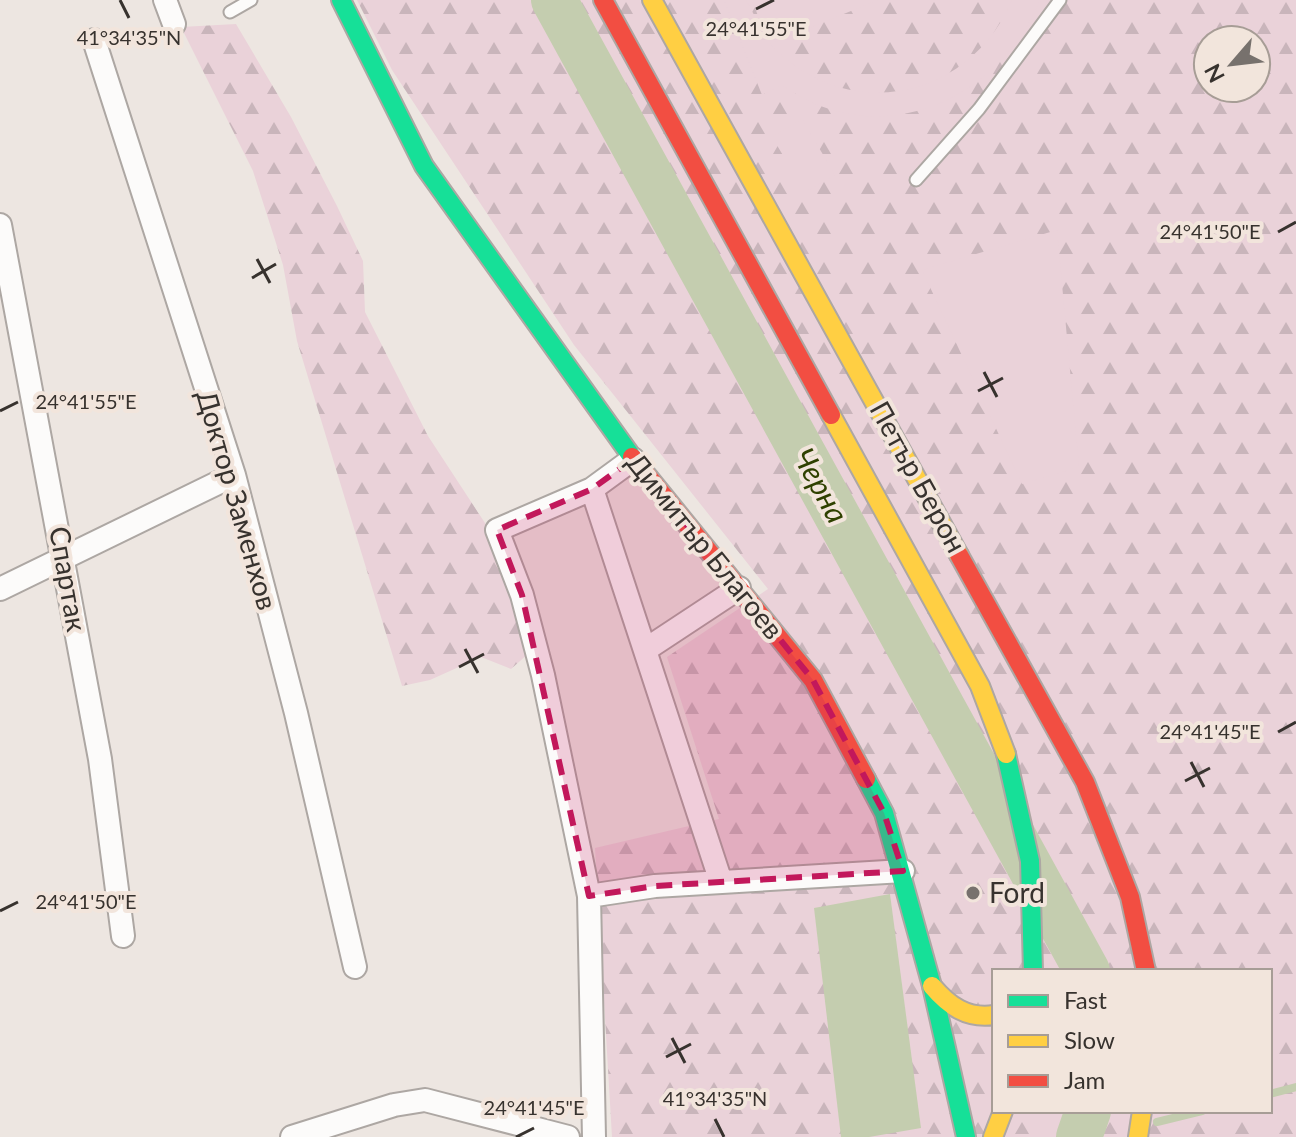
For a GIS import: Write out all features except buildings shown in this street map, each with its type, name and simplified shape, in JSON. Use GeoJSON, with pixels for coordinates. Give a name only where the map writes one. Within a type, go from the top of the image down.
{"type":"FeatureCollection","features":[{"type":"Feature","properties":{"kind":"main road","name":"Димитър Благоев"},"geometry":{"type":"LineString","coordinates":[[341,0],[424,166],[633,459],[813,680],[884,813],[903,871],[966,1137]]}},
{"type":"Feature","properties":{"kind":"main road","name":"Петър Берон"},"geometry":{"type":"LineString","coordinates":[[603,0],[965,656],[1000,732],[1016,779],[1032,850],[1033,969]]}},
{"type":"Feature","properties":{"kind":"main road","name":"Петър Берон"},"geometry":{"type":"LineString","coordinates":[[652,0],[1085,782],[1130,897],[1146,969]]}},
{"type":"Feature","properties":{"kind":"main road"},"geometry":{"type":"LineString","coordinates":[[932,986],[944,1002],[965,1014],[992,1015]]}},
{"type":"Feature","properties":{"kind":"main road"},"geometry":{"type":"LineString","coordinates":[[993,1137],[1002,1113]]}},
{"type":"Feature","properties":{"kind":"main road"},"geometry":{"type":"LineString","coordinates":[[1138,1137],[1142,1113]]}},
{"type":"Feature","properties":{"kind":"street"},"geometry":{"type":"LineString","coordinates":[[165,0],[174,24]]}},
{"type":"Feature","properties":{"kind":"street","name":"Доктор Заменхов"},"geometry":{"type":"LineString","coordinates":[[94,40],[234,475],[296,713],[355,967]]}},
{"type":"Feature","properties":{"kind":"street","name":"Спартак"},"geometry":{"type":"LineString","coordinates":[[0,225],[100,759],[123,936]]}},
{"type":"Feature","properties":{"kind":"street"},"geometry":{"type":"LineString","coordinates":[[594,1137],[589,896],[540,662],[522,595],[497,530],[592,489],[633,459]]}},
{"type":"Feature","properties":{"kind":"street"},"geometry":{"type":"LineString","coordinates":[[0,589],[234,475]]}},
{"type":"Feature","properties":{"kind":"street"},"geometry":{"type":"LineString","coordinates":[[592,489],[721,882]]}},
{"type":"Feature","properties":{"kind":"street"},"geometry":{"type":"LineString","coordinates":[[645,650],[739,588]]}},
{"type":"Feature","properties":{"kind":"street"},"geometry":{"type":"LineString","coordinates":[[589,896],[655,886],[903,871]]}},
{"type":"Feature","properties":{"kind":"street"},"geometry":{"type":"LineString","coordinates":[[292,1137],[394,1105],[425,1100],[568,1137]]}},
{"type":"Feature","properties":{"kind":"lane"},"geometry":{"type":"LineString","coordinates":[[230,12],[251,0]]}},
{"type":"Feature","properties":{"kind":"lane"},"geometry":{"type":"LineString","coordinates":[[916,180],[979,109],[1060,0]]}},
{"type":"Feature","properties":{"kind":"highlighted area"},"geometry":{"type":"Polygon","coordinates":[[[633,459],[813,680],[884,813],[903,871],[655,886],[589,896],[522,595],[497,530],[592,489],[633,459]]]}},
{"type":"Feature","properties":{"kind":"green space"},"geometry":{"type":"Polygon","coordinates":[[[357,0],[1296,0],[1296,1137],[612,1137],[595,848],[719,819],[667,657],[768,589],[574,345],[392,70],[357,0]]]}},
{"type":"Feature","properties":{"kind":"green space"},"geometry":{"type":"Polygon","coordinates":[[[724,0],[746,0],[766,37],[752,0],[878,0],[770,44],[800,70],[834,86],[869,92],[903,90],[937,80],[967,61],[992,34],[1012,0],[1040,0],[1021,36],[995,66],[965,90],[931,107],[895,115],[857,115],[819,105],[782,85],[762,95],[724,0]]]}},
{"type":"Feature","properties":{"kind":"green space"},"geometry":{"type":"Polygon","coordinates":[[[236,24],[291,117],[363,261],[365,312],[428,436],[502,549],[537,646],[511,669],[481,657],[430,680],[402,686],[297,341],[283,265],[253,171],[181,27],[236,24]]]}},
{"type":"Feature","properties":{"kind":"green space"},"geometry":{"type":"Polygon","coordinates":[[[802,119],[835,175],[805,192],[772,137],[802,119]]]}},
{"type":"Feature","properties":{"kind":"green space"},"geometry":{"type":"Polygon","coordinates":[[[1057,230],[1079,467],[1022,484],[922,270],[1057,230]]]}},
{"type":"Feature","properties":{"kind":"shaded area"},"geometry":{"type":"Polygon","coordinates":[[[890,894],[921,1128],[869,1137],[841,1137],[814,908],[890,894]]]}},
{"type":"Feature","properties":{"kind":"waterway","name":"Черна"},"geometry":{"type":"LineString","coordinates":[[554,0],[1086,969]]}},
{"type":"Feature","properties":{"kind":"waterway"},"geometry":{"type":"LineString","coordinates":[[1272,1093],[1296,1087]]}},
{"type":"Feature","properties":{"kind":"waterway","name":"Черна"},"geometry":{"type":"LineString","coordinates":[[1079,1137],[1087,1113]]}},
{"type":"Feature","properties":{"kind":"waterway"},"geometry":{"type":"LineString","coordinates":[[1157,1122],[1194,1113]]}},
{"type":"Feature","properties":{"kind":"traffic: fast"},"geometry":{"type":"LineString","coordinates":[[341,0],[424,166],[632,457]]}},
{"type":"Feature","properties":{"kind":"traffic: fast"},"geometry":{"type":"LineString","coordinates":[[1006,754],[1030,861],[1033,969]]}},
{"type":"Feature","properties":{"kind":"traffic: fast"},"geometry":{"type":"LineString","coordinates":[[866,779],[884,813],[932,986],[966,1137]]}},
{"type":"Feature","properties":{"kind":"traffic: slow"},"geometry":{"type":"LineString","coordinates":[[652,0],[959,555]]}},
{"type":"Feature","properties":{"kind":"traffic: slow"},"geometry":{"type":"LineString","coordinates":[[831,415],[980,686],[1006,754]]}},
{"type":"Feature","properties":{"kind":"traffic: slow"},"geometry":{"type":"LineString","coordinates":[[932,986],[959,1010],[975,1015],[992,1015]]}},
{"type":"Feature","properties":{"kind":"traffic: slow"},"geometry":{"type":"LineString","coordinates":[[993,1137],[1002,1113]]}},
{"type":"Feature","properties":{"kind":"traffic: slow"},"geometry":{"type":"LineString","coordinates":[[1138,1137],[1142,1113]]}},
{"type":"Feature","properties":{"kind":"traffic: jam"},"geometry":{"type":"LineString","coordinates":[[603,0],[831,415]]}},
{"type":"Feature","properties":{"kind":"traffic: jam"},"geometry":{"type":"LineString","coordinates":[[632,457],[813,680],[866,779]]}},
{"type":"Feature","properties":{"kind":"traffic: jam"},"geometry":{"type":"LineString","coordinates":[[959,555],[1085,782],[1130,897],[1146,969]]}},
{"type":"Feature","properties":{"kind":"place","name":"Ford"},"geometry":{"type":"Point","coordinates":[973,893]}}]}
